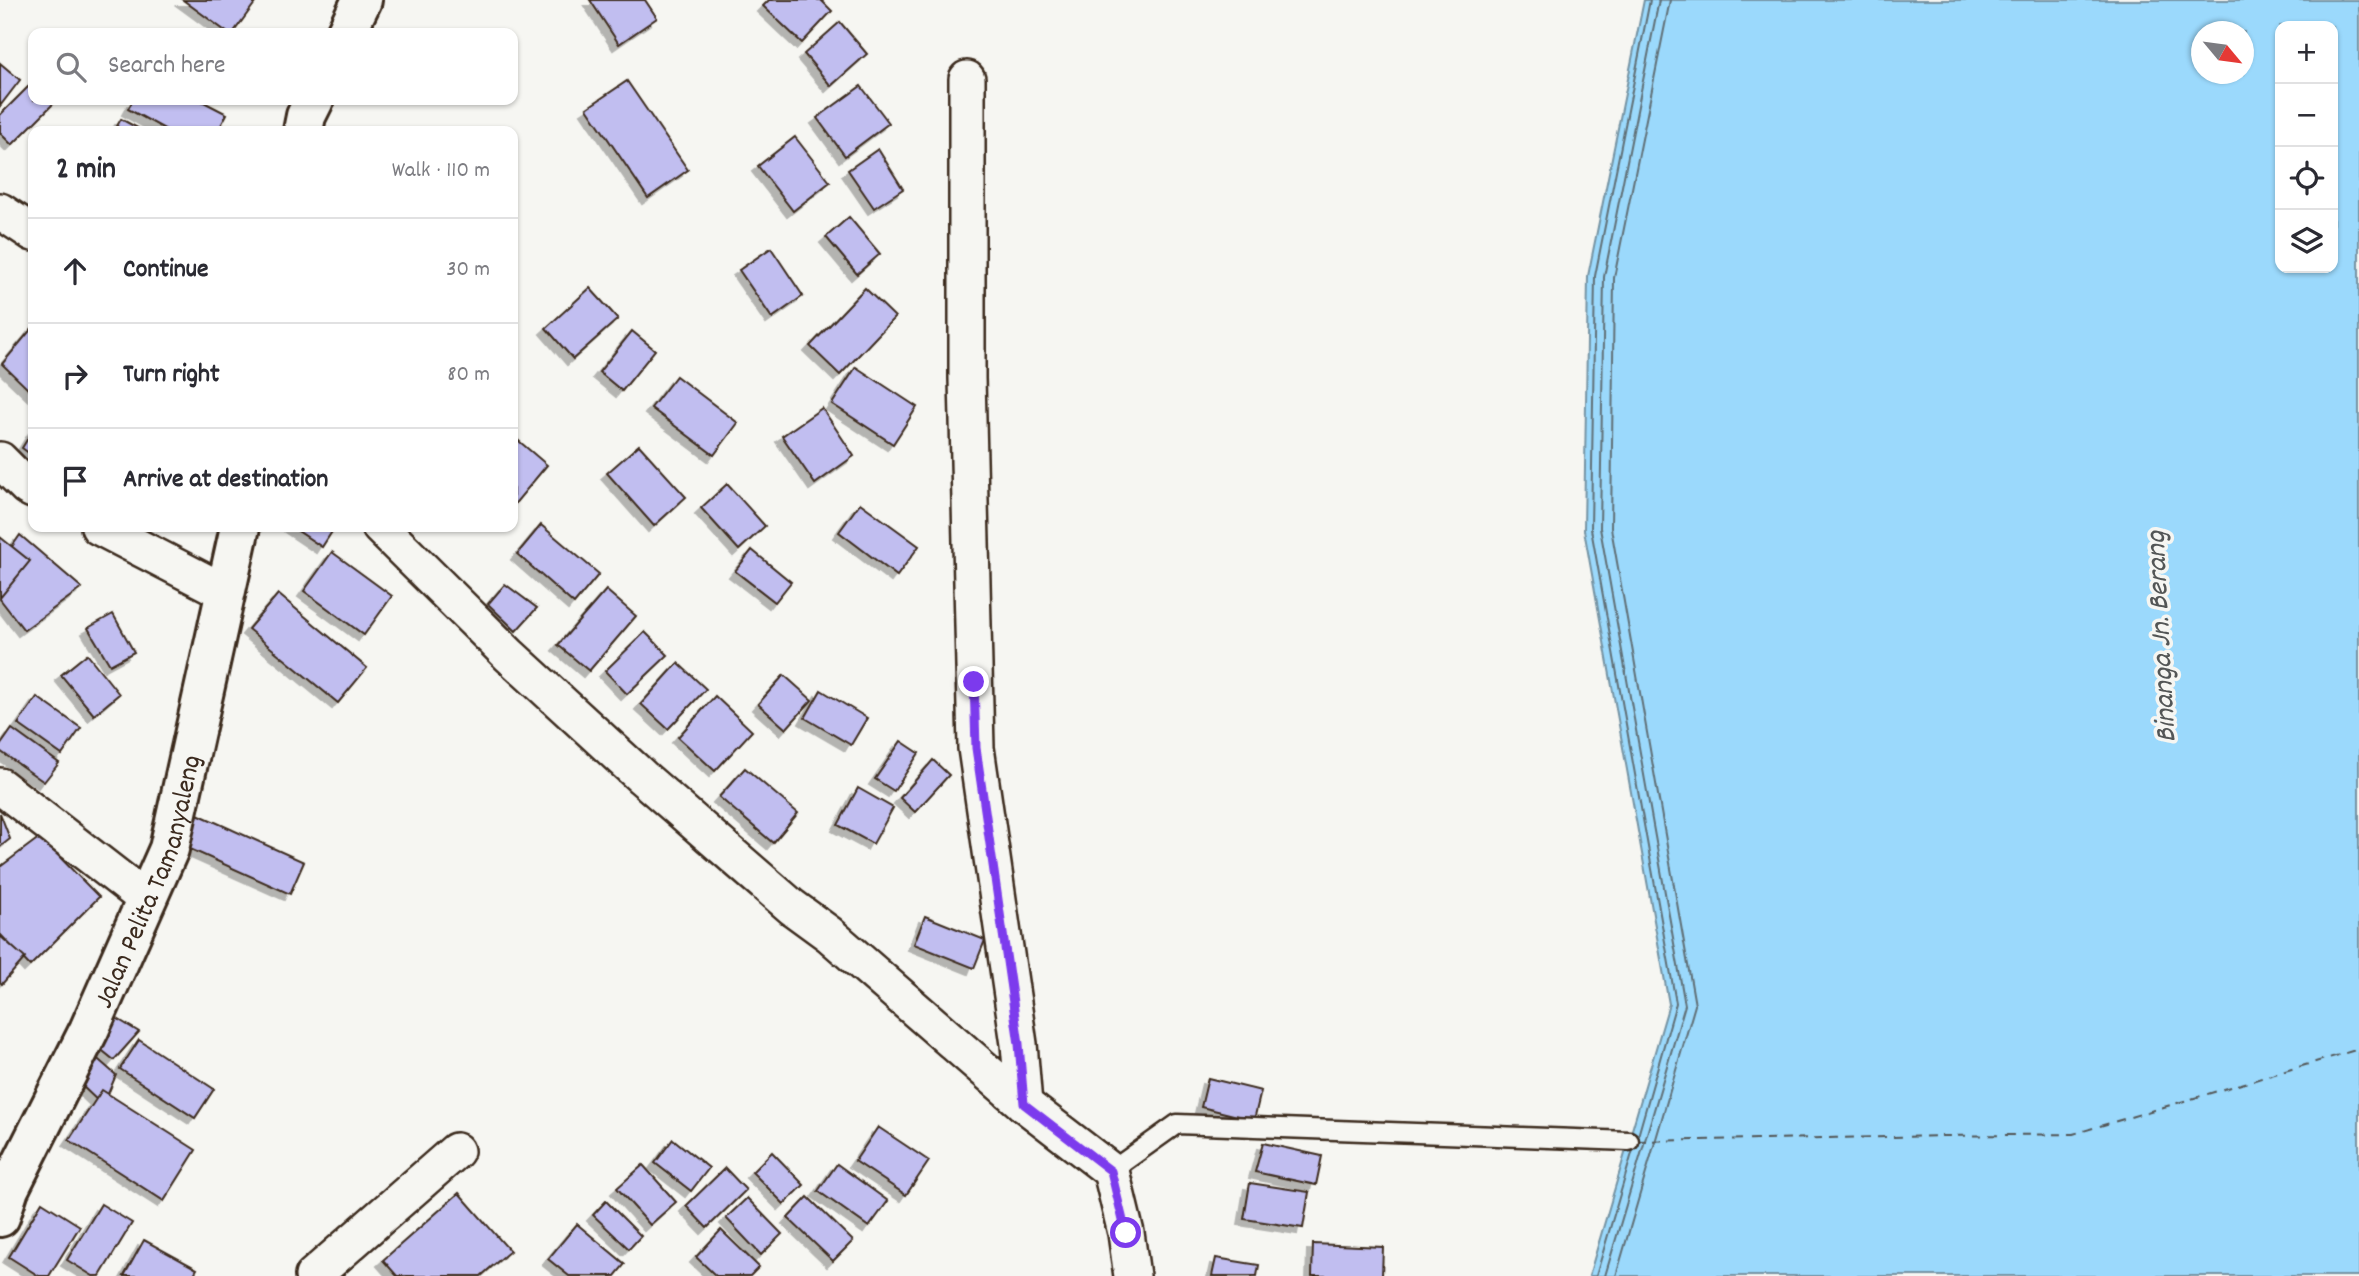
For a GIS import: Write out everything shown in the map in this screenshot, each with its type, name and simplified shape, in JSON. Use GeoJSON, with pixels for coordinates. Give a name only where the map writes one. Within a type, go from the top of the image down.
{"type":"FeatureCollection","features":[{"type":"Feature","properties":{"kind":"street"},"geometry":{"type":"LineString","coordinates":[[967,79],[967,392],[976,748],[1019,1044],[1024,1104]]}},
{"type":"Feature","properties":{"kind":"street"},"geometry":{"type":"LineString","coordinates":[[304,126],[312,105]]}},
{"type":"Feature","properties":{"kind":"street"},"geometry":{"type":"LineString","coordinates":[[0,211],[28,230]]}},
{"type":"Feature","properties":{"kind":"street"},"geometry":{"type":"LineString","coordinates":[[0,460],[28,488]]}},
{"type":"Feature","properties":{"kind":"street"},"geometry":{"type":"LineString","coordinates":[[109,532],[225,592]]}},
{"type":"Feature","properties":{"kind":"street","name":"Jalan Pelita Tamanyaleng"},"geometry":{"type":"LineString","coordinates":[[3,1195],[89,1030],[169,849],[239,532]]}},
{"type":"Feature","properties":{"kind":"street"},"geometry":{"type":"LineString","coordinates":[[385,532],[509,655],[642,777],[792,907],[829,934],[1024,1104],[1111,1171],[1126,1233],[1132,1276]]}},
{"type":"Feature","properties":{"kind":"street"},"geometry":{"type":"LineString","coordinates":[[0,786],[147,900]]}},
{"type":"Feature","properties":{"kind":"street"},"geometry":{"type":"LineString","coordinates":[[313,1276],[456,1151]]}},
{"type":"Feature","properties":{"kind":"lane"},"geometry":{"type":"LineString","coordinates":[[1111,1171],[1177,1124],[1629,1141]]}},
{"type":"Feature","properties":{"kind":"water","name":"Binanga Jn. Berang"},"geometry":{"type":"Polygon","coordinates":[[[1644,0],[2359,0],[2359,1276],[1589,1276],[1669,1004],[1584,530],[1588,276],[1644,0]]]}},
{"type":"Feature","properties":{"kind":"building"},"geometry":{"type":"Polygon","coordinates":[[[183,0],[251,0],[255,3],[237,28],[221,28],[183,0]]]}},
{"type":"Feature","properties":{"kind":"building"},"geometry":{"type":"Polygon","coordinates":[[[590,0],[645,0],[657,18],[619,44],[590,0]]]}},
{"type":"Feature","properties":{"kind":"building"},"geometry":{"type":"Polygon","coordinates":[[[769,0],[821,0],[832,11],[802,43],[763,6],[769,0]]]}},
{"type":"Feature","properties":{"kind":"building"},"geometry":{"type":"Polygon","coordinates":[[[840,22],[867,54],[831,86],[804,54],[840,22]]]}},
{"type":"Feature","properties":{"kind":"building"},"geometry":{"type":"Polygon","coordinates":[[[0,63],[20,80],[0,106],[0,63]]]}},
{"type":"Feature","properties":{"kind":"building"},"geometry":{"type":"Polygon","coordinates":[[[627,81],[688,170],[648,198],[587,108],[627,81]]]}},
{"type":"Feature","properties":{"kind":"building"},"geometry":{"type":"Polygon","coordinates":[[[861,86],[889,123],[845,156],[817,118],[861,86]]]}},
{"type":"Feature","properties":{"kind":"building"},"geometry":{"type":"Polygon","coordinates":[[[28,87],[28,105],[52,105],[28,126],[12,145],[0,133],[0,115],[28,87]]]}},
{"type":"Feature","properties":{"kind":"building"},"geometry":{"type":"Polygon","coordinates":[[[130,105],[210,105],[227,114],[221,126],[159,126],[128,109],[130,105]]]}},
{"type":"Feature","properties":{"kind":"building"},"geometry":{"type":"Polygon","coordinates":[[[121,119],[134,126],[117,126],[121,119]]]}},
{"type":"Feature","properties":{"kind":"building"},"geometry":{"type":"Polygon","coordinates":[[[795,137],[830,182],[793,211],[758,166],[795,137]]]}},
{"type":"Feature","properties":{"kind":"building"},"geometry":{"type":"Polygon","coordinates":[[[878,149],[903,189],[874,208],[848,170],[878,149]]]}},
{"type":"Feature","properties":{"kind":"building"},"geometry":{"type":"Polygon","coordinates":[[[849,217],[880,254],[857,274],[826,237],[849,217]]]}},
{"type":"Feature","properties":{"kind":"building"},"geometry":{"type":"Polygon","coordinates":[[[771,248],[803,296],[772,318],[739,270],[771,248]]]}},
{"type":"Feature","properties":{"kind":"building"},"geometry":{"type":"Polygon","coordinates":[[[590,288],[618,319],[573,359],[546,328],[590,288]]]}},
{"type":"Feature","properties":{"kind":"building"},"geometry":{"type":"Polygon","coordinates":[[[865,288],[895,317],[840,375],[810,346],[865,288]]]}},
{"type":"Feature","properties":{"kind":"building"},"geometry":{"type":"Polygon","coordinates":[[[632,331],[655,350],[622,391],[599,372],[632,331]]]}},
{"type":"Feature","properties":{"kind":"building"},"geometry":{"type":"Polygon","coordinates":[[[28,333],[28,389],[2,364],[28,333]]]}},
{"type":"Feature","properties":{"kind":"building"},"geometry":{"type":"Polygon","coordinates":[[[856,367],[917,407],[893,444],[832,404],[856,367]]]}},
{"type":"Feature","properties":{"kind":"building"},"geometry":{"type":"Polygon","coordinates":[[[676,376],[738,423],[714,455],[651,408],[676,376]]]}},
{"type":"Feature","properties":{"kind":"building"},"geometry":{"type":"Polygon","coordinates":[[[822,408],[854,456],[815,484],[782,436],[822,408]]]}},
{"type":"Feature","properties":{"kind":"building"},"geometry":{"type":"Polygon","coordinates":[[[28,438],[28,452],[22,448],[28,438]]]}},
{"type":"Feature","properties":{"kind":"building"},"geometry":{"type":"Polygon","coordinates":[[[518,440],[547,465],[518,500],[518,440]]]}},
{"type":"Feature","properties":{"kind":"building"},"geometry":{"type":"Polygon","coordinates":[[[639,445],[686,497],[654,526],[607,473],[639,445]]]}},
{"type":"Feature","properties":{"kind":"building"},"geometry":{"type":"Polygon","coordinates":[[[727,484],[765,526],[739,550],[701,508],[727,484]]]}},
{"type":"Feature","properties":{"kind":"building"},"geometry":{"type":"Polygon","coordinates":[[[860,503],[919,546],[897,576],[839,532],[860,503]]]}},
{"type":"Feature","properties":{"kind":"building"},"geometry":{"type":"Polygon","coordinates":[[[541,525],[599,574],[574,604],[517,554],[541,525]]]}},
{"type":"Feature","properties":{"kind":"building"},"geometry":{"type":"Polygon","coordinates":[[[300,532],[332,532],[322,547],[300,532]]]}},
{"type":"Feature","properties":{"kind":"building"},"geometry":{"type":"Polygon","coordinates":[[[20,535],[82,588],[24,630],[0,599],[0,564],[20,535]]]}},
{"type":"Feature","properties":{"kind":"building"},"geometry":{"type":"Polygon","coordinates":[[[0,537],[30,561],[0,598],[0,537]]]}},
{"type":"Feature","properties":{"kind":"building"},"geometry":{"type":"Polygon","coordinates":[[[752,550],[791,582],[775,602],[735,571],[752,550]]]}},
{"type":"Feature","properties":{"kind":"building"},"geometry":{"type":"Polygon","coordinates":[[[332,552],[392,596],[364,635],[304,591],[332,552]]]}},
{"type":"Feature","properties":{"kind":"building"},"geometry":{"type":"Polygon","coordinates":[[[505,584],[537,608],[516,631],[488,604],[505,584]]]}},
{"type":"Feature","properties":{"kind":"building"},"geometry":{"type":"Polygon","coordinates":[[[606,590],[636,616],[589,671],[558,645],[606,590]]]}},
{"type":"Feature","properties":{"kind":"building"},"geometry":{"type":"Polygon","coordinates":[[[278,594],[367,668],[338,703],[248,629],[278,594]]]}},
{"type":"Feature","properties":{"kind":"building"},"geometry":{"type":"Polygon","coordinates":[[[113,614],[134,652],[110,665],[88,628],[113,614]]]}},
{"type":"Feature","properties":{"kind":"building"},"geometry":{"type":"Polygon","coordinates":[[[645,632],[668,655],[627,694],[605,671],[645,632]]]}},
{"type":"Feature","properties":{"kind":"building"},"geometry":{"type":"Polygon","coordinates":[[[87,654],[119,694],[94,715],[61,675],[87,654]]]}},
{"type":"Feature","properties":{"kind":"building"},"geometry":{"type":"Polygon","coordinates":[[[678,663],[706,689],[668,729],[641,704],[678,663]]]}},
{"type":"Feature","properties":{"kind":"building"},"geometry":{"type":"Polygon","coordinates":[[[784,675],[812,700],[786,729],[758,704],[784,675]]]}},
{"type":"Feature","properties":{"kind":"building"},"geometry":{"type":"Polygon","coordinates":[[[821,690],[867,718],[851,745],[805,718],[821,690]]]}},
{"type":"Feature","properties":{"kind":"building"},"geometry":{"type":"Polygon","coordinates":[[[715,696],[752,731],[715,771],[678,737],[715,696]]]}},
{"type":"Feature","properties":{"kind":"building"},"geometry":{"type":"Polygon","coordinates":[[[37,697],[81,728],[62,755],[18,724],[37,697]]]}},
{"type":"Feature","properties":{"kind":"building"},"geometry":{"type":"Polygon","coordinates":[[[12,729],[59,763],[44,782],[0,751],[0,746],[12,729]]]}},
{"type":"Feature","properties":{"kind":"building"},"geometry":{"type":"Polygon","coordinates":[[[901,741],[919,753],[894,791],[875,779],[901,741]]]}},
{"type":"Feature","properties":{"kind":"building"},"geometry":{"type":"Polygon","coordinates":[[[933,760],[949,775],[915,812],[900,798],[933,760]]]}},
{"type":"Feature","properties":{"kind":"building"},"geometry":{"type":"Polygon","coordinates":[[[745,768],[798,813],[773,843],[719,797],[745,768]]]}},
{"type":"Feature","properties":{"kind":"building"},"geometry":{"type":"Polygon","coordinates":[[[858,788],[893,808],[873,844],[838,825],[858,788]]]}},
{"type":"Feature","properties":{"kind":"building"},"geometry":{"type":"Polygon","coordinates":[[[193,812],[304,862],[290,894],[179,844],[193,812]]]}},
{"type":"Feature","properties":{"kind":"building"},"geometry":{"type":"Polygon","coordinates":[[[0,813],[10,839],[0,847],[0,813]]]}},
{"type":"Feature","properties":{"kind":"building"},"geometry":{"type":"Polygon","coordinates":[[[40,837],[99,897],[30,966],[0,934],[0,867],[40,837]]]}},
{"type":"Feature","properties":{"kind":"building"},"geometry":{"type":"Polygon","coordinates":[[[925,916],[985,940],[974,968],[914,944],[925,916]]]}},
{"type":"Feature","properties":{"kind":"building"},"geometry":{"type":"Polygon","coordinates":[[[0,936],[25,958],[2,984],[0,982],[0,936]]]}},
{"type":"Feature","properties":{"kind":"building"},"geometry":{"type":"Polygon","coordinates":[[[111,1015],[139,1032],[114,1060],[93,1043],[111,1015]]]}},
{"type":"Feature","properties":{"kind":"building"},"geometry":{"type":"Polygon","coordinates":[[[139,1040],[214,1089],[195,1118],[120,1069],[139,1040]]]}},
{"type":"Feature","properties":{"kind":"building"},"geometry":{"type":"Polygon","coordinates":[[[92,1054],[116,1075],[103,1106],[78,1082],[92,1054]]]}},
{"type":"Feature","properties":{"kind":"building"},"geometry":{"type":"Polygon","coordinates":[[[1208,1078],[1261,1091],[1254,1120],[1201,1107],[1208,1078]]]}},
{"type":"Feature","properties":{"kind":"building"},"geometry":{"type":"Polygon","coordinates":[[[102,1090],[196,1150],[164,1201],[69,1140],[102,1090]]]}},
{"type":"Feature","properties":{"kind":"building"},"geometry":{"type":"Polygon","coordinates":[[[878,1127],[929,1161],[906,1195],[855,1161],[878,1127]]]}},
{"type":"Feature","properties":{"kind":"building"},"geometry":{"type":"Polygon","coordinates":[[[673,1139],[709,1168],[691,1191],[655,1163],[673,1139]]]}},
{"type":"Feature","properties":{"kind":"building"},"geometry":{"type":"Polygon","coordinates":[[[1263,1143],[1322,1156],[1316,1185],[1255,1172],[1263,1143]]]}},
{"type":"Feature","properties":{"kind":"building"},"geometry":{"type":"Polygon","coordinates":[[[772,1152],[804,1185],[784,1204],[752,1172],[772,1152]]]}},
{"type":"Feature","properties":{"kind":"building"},"geometry":{"type":"Polygon","coordinates":[[[837,1164],[888,1201],[869,1227],[818,1191],[837,1164]]]}},
{"type":"Feature","properties":{"kind":"building"},"geometry":{"type":"Polygon","coordinates":[[[643,1165],[676,1202],[650,1225],[617,1188],[643,1165]]]}},
{"type":"Feature","properties":{"kind":"building"},"geometry":{"type":"Polygon","coordinates":[[[725,1168],[746,1190],[707,1228],[686,1206],[725,1168]]]}},
{"type":"Feature","properties":{"kind":"building"},"geometry":{"type":"Polygon","coordinates":[[[1250,1183],[1309,1192],[1303,1228],[1244,1219],[1250,1183]]]}},
{"type":"Feature","properties":{"kind":"building"},"geometry":{"type":"Polygon","coordinates":[[[459,1193],[510,1251],[481,1276],[397,1276],[383,1260],[459,1193]]]}},
{"type":"Feature","properties":{"kind":"building"},"geometry":{"type":"Polygon","coordinates":[[[808,1197],[853,1241],[833,1261],[788,1218],[808,1197]]]}},
{"type":"Feature","properties":{"kind":"building"},"geometry":{"type":"Polygon","coordinates":[[[747,1198],[782,1234],[761,1255],[726,1218],[747,1198]]]}},
{"type":"Feature","properties":{"kind":"building"},"geometry":{"type":"Polygon","coordinates":[[[606,1201],[641,1236],[629,1249],[593,1215],[606,1201]]]}},
{"type":"Feature","properties":{"kind":"building"},"geometry":{"type":"Polygon","coordinates":[[[42,1202],[80,1226],[49,1276],[39,1276],[9,1257],[42,1202]]]}},
{"type":"Feature","properties":{"kind":"building"},"geometry":{"type":"Polygon","coordinates":[[[101,1204],[132,1223],[100,1276],[93,1276],[67,1260],[101,1204]]]}},
{"type":"Feature","properties":{"kind":"building"},"geometry":{"type":"Polygon","coordinates":[[[577,1224],[625,1264],[615,1276],[569,1276],[548,1259],[577,1224]]]}},
{"type":"Feature","properties":{"kind":"building"},"geometry":{"type":"Polygon","coordinates":[[[721,1230],[759,1267],[750,1276],[716,1276],[696,1257],[721,1230]]]}},
{"type":"Feature","properties":{"kind":"building"},"geometry":{"type":"Polygon","coordinates":[[[144,1240],[197,1269],[193,1276],[124,1276],[144,1240]]]}},
{"type":"Feature","properties":{"kind":"building"},"geometry":{"type":"Polygon","coordinates":[[[1313,1244],[1383,1247],[1382,1276],[1312,1276],[1313,1244]]]}},
{"type":"Feature","properties":{"kind":"building"},"geometry":{"type":"Polygon","coordinates":[[[1216,1258],[1259,1265],[1257,1276],[1212,1276],[1216,1258]]]}},
{"type":"Feature","properties":{"kind":"ferry route"},"geometry":{"type":"LineString","coordinates":[[1637,1141],[2073,1134],[2359,1049]]}},
{"type":"Feature","properties":{"kind":"route"},"geometry":{"type":"LineString","coordinates":[[974,682],[976,748],[1019,1044],[1024,1104],[1111,1171],[1126,1233]]}}]}
